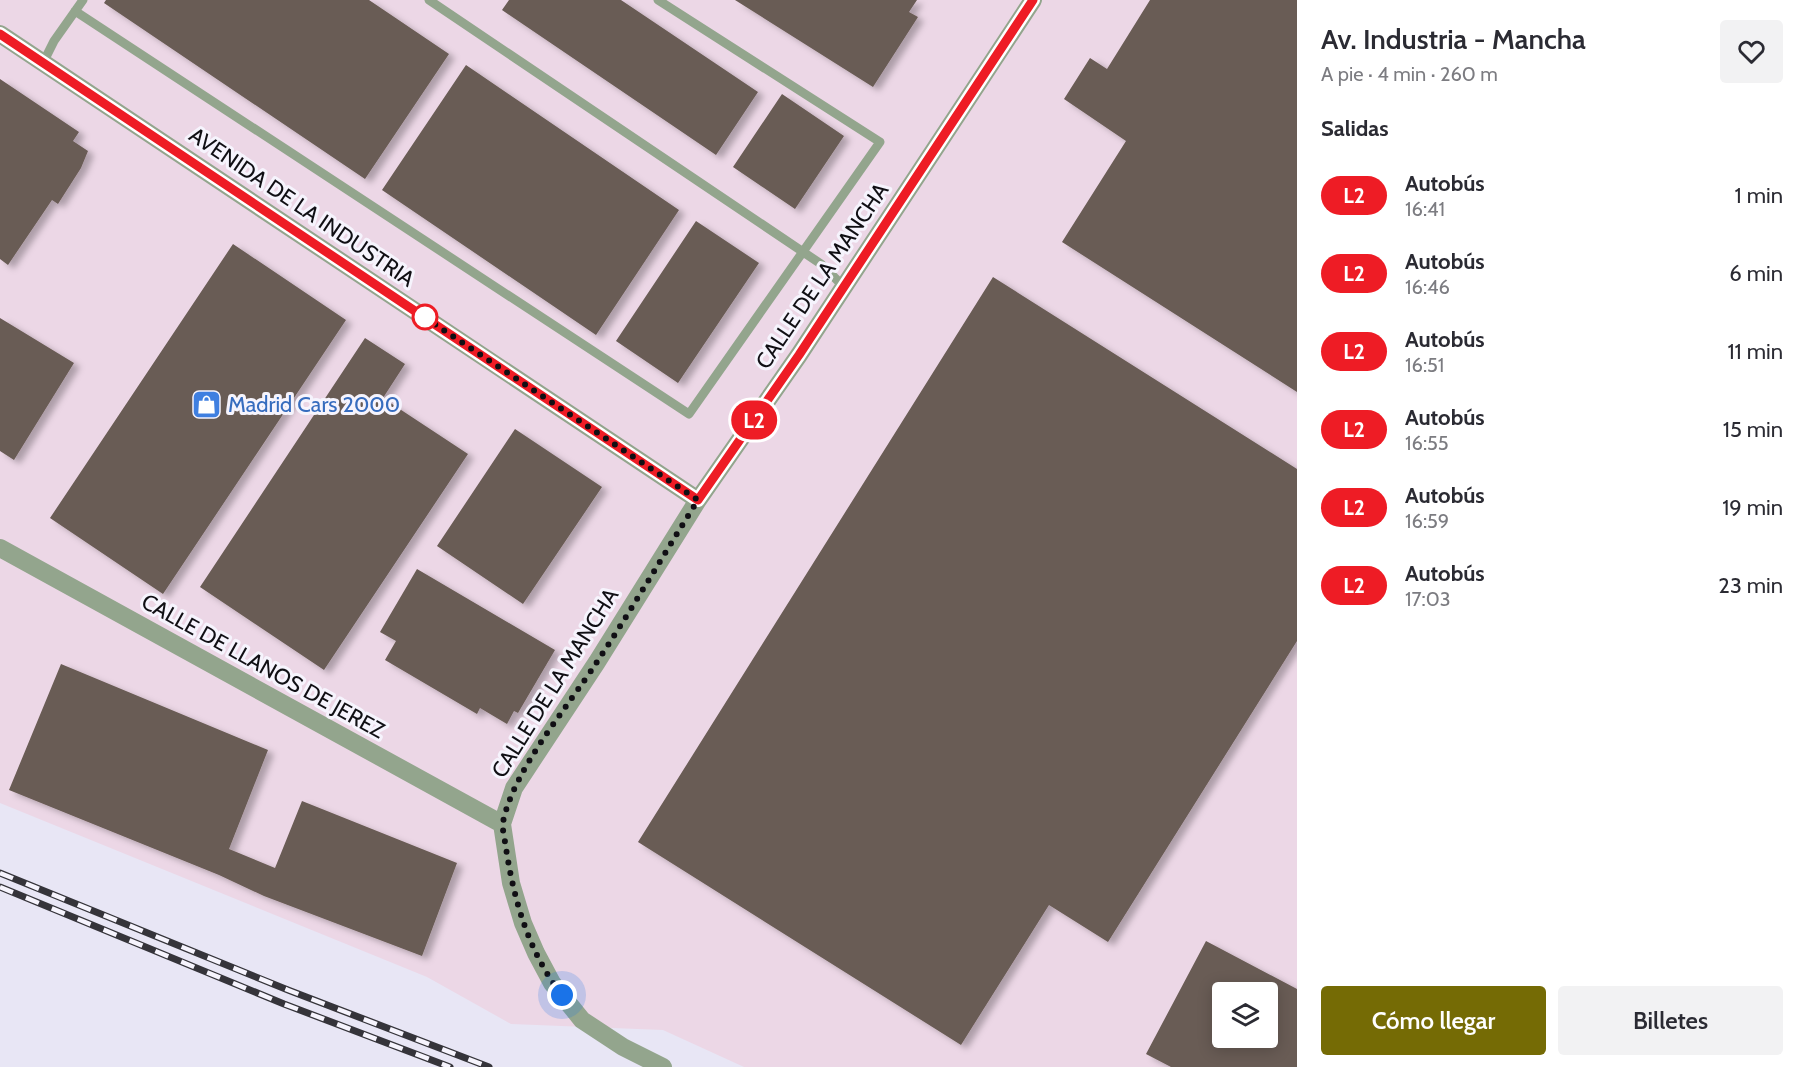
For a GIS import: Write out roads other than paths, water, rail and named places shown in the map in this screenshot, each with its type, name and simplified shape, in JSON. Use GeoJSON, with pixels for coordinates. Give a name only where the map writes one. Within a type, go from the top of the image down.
{"type":"FeatureCollection","features":[{"type":"Feature","properties":{"kind":"street","name":"CALLE DE LA MANCHA"},"geometry":{"type":"LineString","coordinates":[[502,824],[514,788],[597,662],[698,500],[799,355],[1033,0]]}},
{"type":"Feature","properties":{"kind":"street","name":"AVENIDA DE LA INDUSTRIA"},"geometry":{"type":"LineString","coordinates":[[0,34],[698,500]]}},
{"type":"Feature","properties":{"kind":"street","name":"CALLE DE LLANOS DE JEREZ"},"geometry":{"type":"LineString","coordinates":[[0,548],[502,824]]}},
{"type":"Feature","properties":{"kind":"street"},"geometry":{"type":"LineString","coordinates":[[502,824],[511,883],[536,953],[552,983],[582,1020],[623,1047],[663,1067]]}},
{"type":"Feature","properties":{"kind":"lane"},"geometry":{"type":"LineString","coordinates":[[43,63],[82,0]]}},
{"type":"Feature","properties":{"kind":"lane"},"geometry":{"type":"LineString","coordinates":[[429,0],[804,252],[821,264],[844,287]]}},
{"type":"Feature","properties":{"kind":"lane"},"geometry":{"type":"LineString","coordinates":[[75,11],[689,414],[880,142],[658,0]]}},
{"type":"Feature","properties":{"kind":"railway"},"geometry":{"type":"LineString","coordinates":[[0,873],[288,990],[489,1067]]}},
{"type":"Feature","properties":{"kind":"railway"},"geometry":{"type":"LineString","coordinates":[[0,887],[284,1004],[450,1067]]}},
{"type":"Feature","properties":{"kind":"place","name":"Madrid Cars 2000"},"geometry":{"type":"Point","coordinates":[207,404]}}]}
